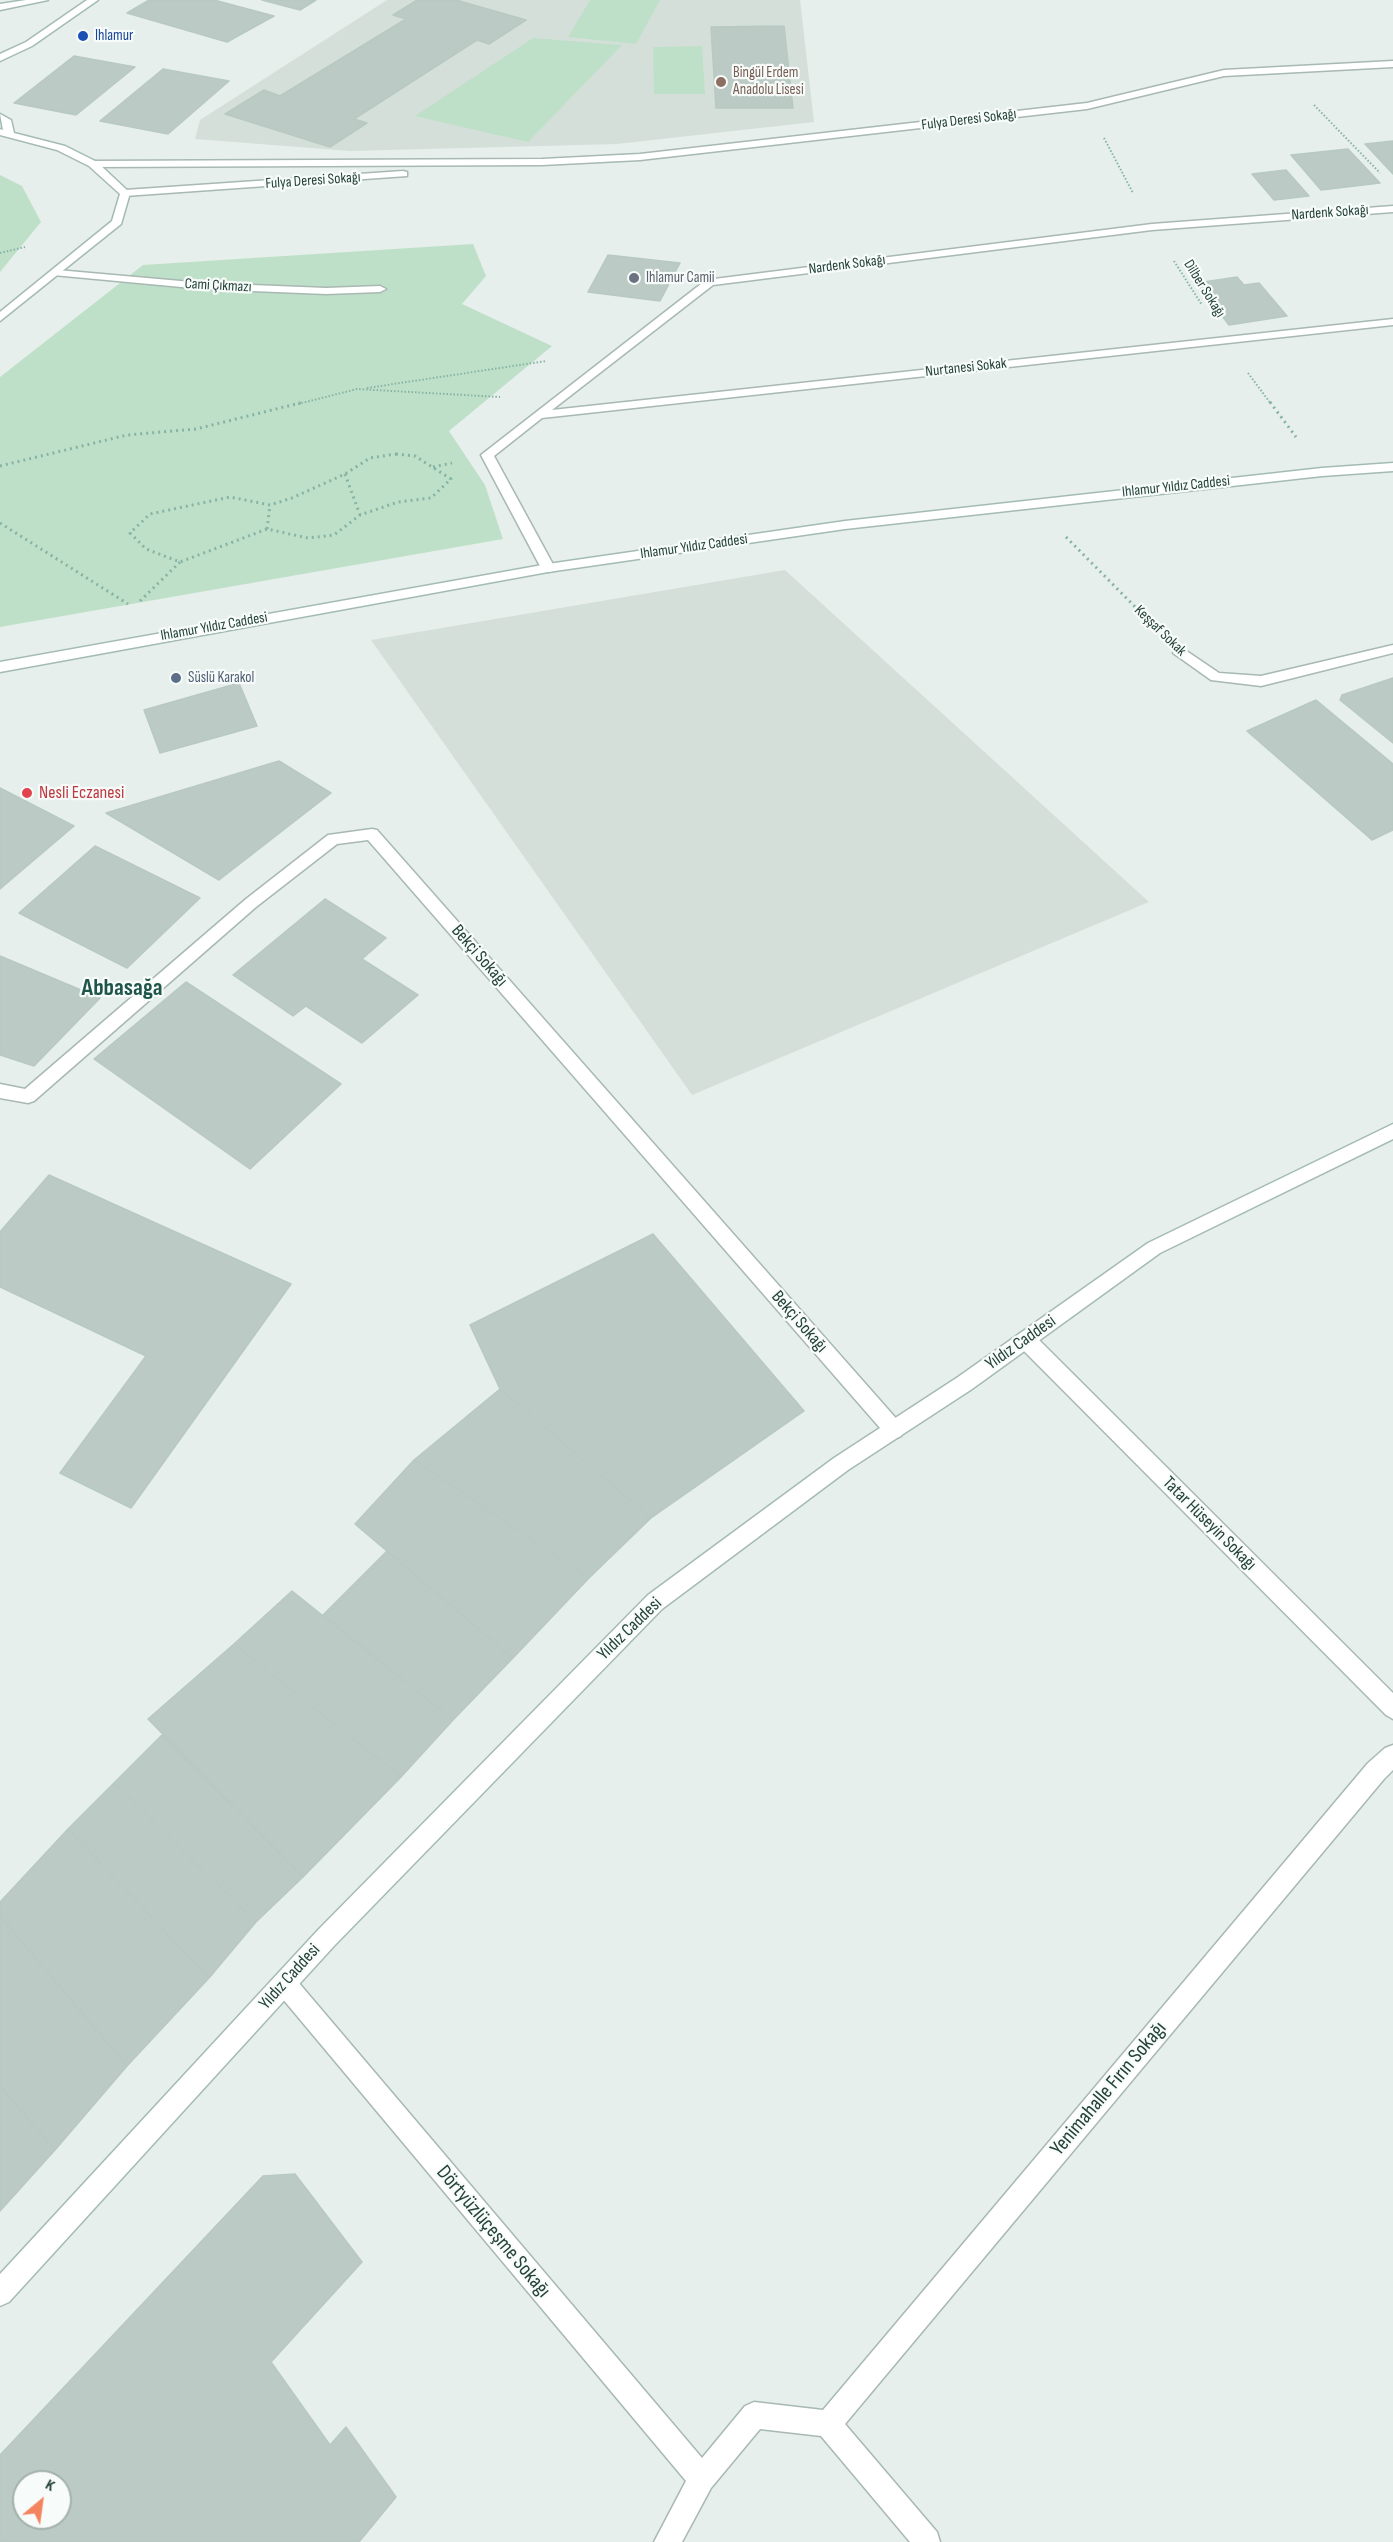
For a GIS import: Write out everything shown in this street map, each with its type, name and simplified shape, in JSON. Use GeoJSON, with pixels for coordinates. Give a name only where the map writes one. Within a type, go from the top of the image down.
{"type":"FeatureCollection","features":[{"type":"Feature","properties":{"kind":"street"},"geometry":{"type":"LineString","coordinates":[[0,7],[43,0]]}},
{"type":"Feature","properties":{"kind":"street"},"geometry":{"type":"LineString","coordinates":[[0,58],[29,44],[93,0]]}},
{"type":"Feature","properties":{"kind":"street","name":"Fulya Deresi Sokağı"},"geometry":{"type":"LineString","coordinates":[[4,133],[61,148],[93,164],[125,193],[316,181],[542,162],[640,157],[1087,106],[1224,73],[1393,64]]}},
{"type":"Feature","properties":{"kind":"street"},"geometry":{"type":"LineString","coordinates":[[0,117],[7,122],[4,133]]}},
{"type":"Feature","properties":{"kind":"street","name":"Fulya Deresi Sokağı"},"geometry":{"type":"LineString","coordinates":[[93,164],[542,162]]}},
{"type":"Feature","properties":{"kind":"street"},"geometry":{"type":"LineString","coordinates":[[0,318],[117,222],[125,193]]}},
{"type":"Feature","properties":{"kind":"street","name":"Nardenk Sokağı"},"geometry":{"type":"LineString","coordinates":[[548,568],[487,455],[710,282],[1152,227],[1393,209]]}},
{"type":"Feature","properties":{"kind":"street","name":"Cami Çıkmazı"},"geometry":{"type":"LineString","coordinates":[[57,273],[203,286],[326,291],[380,289]]}},
{"type":"Feature","properties":{"kind":"street","name":"Nurtanesi Sokak"},"geometry":{"type":"LineString","coordinates":[[538,415],[1393,322]]}},
{"type":"Feature","properties":{"kind":"street","name":"Ihlamur Yıldız Caddesi"},"geometry":{"type":"LineString","coordinates":[[0,667],[548,568],[845,525],[1322,472],[1393,467]]}},
{"type":"Feature","properties":{"kind":"street","name":"Keşşaf Sokak"},"geometry":{"type":"LineString","coordinates":[[1180,653],[1216,677],[1261,681],[1393,649]]}},
{"type":"Feature","properties":{"kind":"street","name":"Bekçi Sokağı"},"geometry":{"type":"LineString","coordinates":[[0,1091],[28,1096],[251,903],[333,839],[372,834],[894,1430]]}},
{"type":"Feature","properties":{"kind":"street","name":"Yıldız Caddesi"},"geometry":{"type":"LineString","coordinates":[[0,2294],[334,1930],[655,1602],[841,1464],[1026,1340],[1154,1248],[1391,1135]]}},
{"type":"Feature","properties":{"kind":"street","name":"Tatar Hüseyin Sokağı"},"geometry":{"type":"LineString","coordinates":[[1026,1340],[1393,1708]]}},
{"type":"Feature","properties":{"kind":"street","name":"Yenimahalle Fırın Sokağı"},"geometry":{"type":"LineString","coordinates":[[828,2424],[1376,1771],[1393,1756]]}},
{"type":"Feature","properties":{"kind":"street","name":"Dörtyüzlüçeşme Sokağı"},"geometry":{"type":"LineString","coordinates":[[285,1984],[702,2479]]}},
{"type":"Feature","properties":{"kind":"street"},"geometry":{"type":"LineString","coordinates":[[667,2542],[702,2479],[754,2415],[828,2424],[927,2542]]}},
{"type":"Feature","properties":{"kind":"path"},"geometry":{"type":"LineString","coordinates":[[1270,69],[1301,91],[1385,179]]}},
{"type":"Feature","properties":{"kind":"path","name":"Dilber Sokağı"},"geometry":{"type":"LineString","coordinates":[[1087,106],[1152,227],[1223,339],[1322,472]]}},
{"type":"Feature","properties":{"kind":"path"},"geometry":{"type":"LineString","coordinates":[[0,466],[127,435],[196,429],[357,389],[624,349]]}},
{"type":"Feature","properties":{"kind":"path"},"geometry":{"type":"LineString","coordinates":[[357,389],[558,400]]}},
{"type":"Feature","properties":{"kind":"path"},"geometry":{"type":"LineString","coordinates":[[0,523],[134,608],[180,562],[267,529],[308,538],[333,535],[360,515],[399,502],[431,498],[451,479],[415,456],[396,454],[370,458],[345,474],[292,498],[270,505],[230,497],[194,503],[150,514],[130,533],[146,549],[180,562]]}},
{"type":"Feature","properties":{"kind":"path"},"geometry":{"type":"LineString","coordinates":[[345,474],[360,515]]}},
{"type":"Feature","properties":{"kind":"path","name":"Keşşaf Sokak"},"geometry":{"type":"LineString","coordinates":[[1032,503],[1180,653]]}},
{"type":"Feature","properties":{"kind":"path"},"geometry":{"type":"LineString","coordinates":[[267,529],[270,505]]}},
{"type":"Feature","properties":{"kind":"shaded area"},"geometry":{"type":"Polygon","coordinates":[[[387,0],[800,0],[814,122],[617,144],[350,151],[195,139],[200,120],[387,0]]]}},
{"type":"Feature","properties":{"kind":"shaded area"},"geometry":{"type":"Polygon","coordinates":[[[785,570],[1149,902],[692,1095],[371,640],[785,570]]]}},
{"type":"Feature","properties":{"kind":"green space"},"geometry":{"type":"Polygon","coordinates":[[[590,0],[660,0],[636,44],[568,37],[590,0]]]}},
{"type":"Feature","properties":{"kind":"green space"},"geometry":{"type":"Polygon","coordinates":[[[533,38],[622,45],[528,142],[415,116],[533,38]]]}},
{"type":"Feature","properties":{"kind":"green space"},"geometry":{"type":"Polygon","coordinates":[[[702,46],[705,94],[654,94],[653,47],[702,46]]]}},
{"type":"Feature","properties":{"kind":"green space"},"geometry":{"type":"Polygon","coordinates":[[[0,175],[22,186],[41,222],[0,272],[0,175]]]}},
{"type":"Feature","properties":{"kind":"green space"},"geometry":{"type":"Polygon","coordinates":[[[473,244],[486,276],[462,304],[552,346],[449,431],[485,485],[503,539],[0,627],[0,377],[143,265],[473,244]]]}},
{"type":"Feature","properties":{"kind":"building"},"geometry":{"type":"Polygon","coordinates":[[[149,0],[214,0],[274,16],[227,42],[127,13],[149,0]]]}},
{"type":"Feature","properties":{"kind":"building"},"geometry":{"type":"Polygon","coordinates":[[[262,0],[316,0],[300,10],[262,0]]]}},
{"type":"Feature","properties":{"kind":"building"},"geometry":{"type":"Polygon","coordinates":[[[417,0],[456,0],[526,20],[489,44],[477,40],[354,119],[367,123],[330,147],[225,114],[264,90],[280,96],[406,19],[393,15],[417,0]]]}},
{"type":"Feature","properties":{"kind":"building"},"geometry":{"type":"Polygon","coordinates":[[[784,26],[793,108],[716,108],[711,27],[784,26]]]}},
{"type":"Feature","properties":{"kind":"building"},"geometry":{"type":"Polygon","coordinates":[[[74,56],[135,67],[76,115],[14,103],[74,56]]]}},
{"type":"Feature","properties":{"kind":"building"},"geometry":{"type":"Polygon","coordinates":[[[163,69],[229,81],[168,134],[100,121],[163,69]]]}},
{"type":"Feature","properties":{"kind":"building"},"geometry":{"type":"Polygon","coordinates":[[[1393,141],[1393,174],[1365,144],[1393,141]]]}},
{"type":"Feature","properties":{"kind":"building"},"geometry":{"type":"Polygon","coordinates":[[[1348,149],[1380,183],[1321,190],[1291,155],[1348,149]]]}},
{"type":"Feature","properties":{"kind":"building"},"geometry":{"type":"Polygon","coordinates":[[[1286,170],[1309,196],[1274,200],[1252,174],[1286,170]]]}},
{"type":"Feature","properties":{"kind":"building","name":"Ihlamur Camii"},"geometry":{"type":"Polygon","coordinates":[[[608,255],[680,263],[660,301],[588,292],[608,255]]]}},
{"type":"Feature","properties":{"kind":"building"},"geometry":{"type":"Polygon","coordinates":[[[1237,277],[1244,285],[1259,283],[1287,316],[1229,325],[1197,283],[1237,277]]]}},
{"type":"Feature","properties":{"kind":"building"},"geometry":{"type":"Polygon","coordinates":[[[1393,678],[1393,743],[1340,700],[1342,695],[1393,678]]]}},
{"type":"Feature","properties":{"kind":"building"},"geometry":{"type":"Polygon","coordinates":[[[239,683],[257,726],[160,753],[144,710],[239,683]]]}},
{"type":"Feature","properties":{"kind":"building"},"geometry":{"type":"Polygon","coordinates":[[[1316,700],[1393,764],[1393,830],[1372,840],[1247,731],[1316,700]]]}},
{"type":"Feature","properties":{"kind":"building"},"geometry":{"type":"Polygon","coordinates":[[[279,761],[331,793],[219,880],[106,813],[279,761]]]}},
{"type":"Feature","properties":{"kind":"building"},"geometry":{"type":"Polygon","coordinates":[[[0,788],[74,826],[0,889],[0,788]]]}},
{"type":"Feature","properties":{"kind":"building"},"geometry":{"type":"Polygon","coordinates":[[[95,846],[200,898],[127,968],[19,913],[95,846]]]}},
{"type":"Feature","properties":{"kind":"building"},"geometry":{"type":"Polygon","coordinates":[[[325,899],[386,938],[362,959],[418,995],[362,1043],[306,1006],[293,1016],[233,975],[325,899]]]}},
{"type":"Feature","properties":{"kind":"building"},"geometry":{"type":"Polygon","coordinates":[[[0,956],[100,998],[34,1066],[0,1055],[0,956]]]}},
{"type":"Feature","properties":{"kind":"building"},"geometry":{"type":"Polygon","coordinates":[[[186,982],[341,1084],[250,1169],[94,1059],[186,982]]]}},
{"type":"Feature","properties":{"kind":"building"},"geometry":{"type":"Polygon","coordinates":[[[49,1175],[291,1284],[131,1508],[60,1473],[146,1356],[0,1287],[0,1232],[49,1175]]]}},
{"type":"Feature","properties":{"kind":"building"},"geometry":{"type":"Polygon","coordinates":[[[653,1234],[804,1411],[651,1518],[500,1389],[470,1325],[653,1234]]]}},
{"type":"Feature","properties":{"kind":"building"},"geometry":{"type":"Polygon","coordinates":[[[500,1389],[651,1518],[589,1578],[414,1460],[500,1389]]]}},
{"type":"Feature","properties":{"kind":"building"},"geometry":{"type":"Polygon","coordinates":[[[414,1460],[589,1578],[513,1658],[355,1524],[414,1460]]]}},
{"type":"Feature","properties":{"kind":"building"},"geometry":{"type":"Polygon","coordinates":[[[387,1551],[513,1658],[453,1720],[323,1615],[387,1551]]]}},
{"type":"Feature","properties":{"kind":"building"},"geometry":{"type":"Polygon","coordinates":[[[292,1591],[453,1720],[401,1777],[234,1644],[292,1591]]]}},
{"type":"Feature","properties":{"kind":"building"},"geometry":{"type":"Polygon","coordinates":[[[234,1644],[401,1777],[303,1877],[148,1719],[234,1644]]]}},
{"type":"Feature","properties":{"kind":"building"},"geometry":{"type":"Polygon","coordinates":[[[162,1735],[303,1877],[256,1922],[114,1783],[162,1735]]]}},
{"type":"Feature","properties":{"kind":"building"},"geometry":{"type":"Polygon","coordinates":[[[114,1783],[256,1922],[209,1978],[68,1829],[114,1783]]]}},
{"type":"Feature","properties":{"kind":"building"},"geometry":{"type":"Polygon","coordinates":[[[68,1829],[209,1978],[127,2066],[0,1916],[0,1902],[68,1829]]]}},
{"type":"Feature","properties":{"kind":"building"},"geometry":{"type":"Polygon","coordinates":[[[0,1916],[127,2066],[55,2150],[0,2086],[0,1916]]]}},
{"type":"Feature","properties":{"kind":"building"},"geometry":{"type":"Polygon","coordinates":[[[0,2086],[55,2150],[0,2211],[0,2086]]]}},
{"type":"Feature","properties":{"kind":"building"},"geometry":{"type":"Polygon","coordinates":[[[295,2174],[362,2262],[271,2362],[330,2445],[346,2427],[396,2497],[359,2542],[0,2542],[0,2455],[263,2176],[295,2174]]]}},
{"type":"Feature","properties":{"kind":"place","name":"Ihlamur"},"geometry":{"type":"Point","coordinates":[83,36]}},
{"type":"Feature","properties":{"kind":"place","name":"Bingül Erdem Anadolu Lisesi"},"geometry":{"type":"Point","coordinates":[721,82]}},
{"type":"Feature","properties":{"kind":"place","name":"Ihlamur Camii"},"geometry":{"type":"Point","coordinates":[634,278]}},
{"type":"Feature","properties":{"kind":"place","name":"Süslü Karakol"},"geometry":{"type":"Point","coordinates":[176,678]}},
{"type":"Feature","properties":{"kind":"place","name":"Nesli Eczanesi"},"geometry":{"type":"Point","coordinates":[27,793]}},
{"type":"Feature","properties":{"kind":"district","name":"Abbasağa"},"geometry":{"type":"Point","coordinates":[122,989]}}]}
